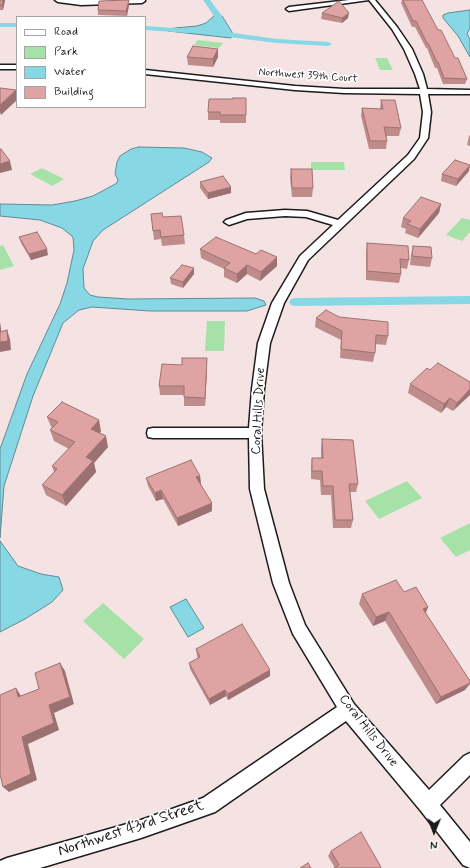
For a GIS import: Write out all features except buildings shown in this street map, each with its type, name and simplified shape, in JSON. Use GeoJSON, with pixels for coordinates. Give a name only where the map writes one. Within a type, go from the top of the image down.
{"type":"FeatureCollection","features":[{"type":"Feature","properties":{"kind":"street"},"geometry":{"type":"LineString","coordinates":[[58,0],[81,3],[142,1]]}},
{"type":"Feature","properties":{"kind":"street"},"geometry":{"type":"LineString","coordinates":[[289,9],[366,0]]}},
{"type":"Feature","properties":{"kind":"street","name":"Coral Hills Drive"},"geometry":{"type":"LineString","coordinates":[[372,0],[395,28],[408,49],[424,91],[427,112],[424,138],[411,157],[304,258],[278,303],[264,343],[258,389],[255,433],[257,489],[281,583],[299,629],[348,710],[428,804],[470,858]]}},
{"type":"Feature","properties":{"kind":"street"},"geometry":{"type":"LineString","coordinates":[[0,67],[16,67]]}},
{"type":"Feature","properties":{"kind":"street","name":"Northwest 39th Court"},"geometry":{"type":"LineString","coordinates":[[146,72],[295,88],[344,91],[470,92]]}},
{"type":"Feature","properties":{"kind":"street"},"geometry":{"type":"LineString","coordinates":[[229,222],[246,216],[286,213],[308,214],[340,224]]}},
{"type":"Feature","properties":{"kind":"street"},"geometry":{"type":"LineString","coordinates":[[153,433],[255,433]]}},
{"type":"Feature","properties":{"kind":"street","name":"Northwest 43rd Street"},"geometry":{"type":"LineString","coordinates":[[7,868],[141,829],[208,806],[348,710]]}},
{"type":"Feature","properties":{"kind":"street"},"geometry":{"type":"LineString","coordinates":[[428,804],[470,762]]}},
{"type":"Feature","properties":{"kind":"green space"},"geometry":{"type":"Polygon","coordinates":[[[198,40],[223,43],[219,48],[194,45],[198,40]]]}},
{"type":"Feature","properties":{"kind":"green space"},"geometry":{"type":"Polygon","coordinates":[[[375,58],[387,58],[393,70],[380,70],[375,58]]]}},
{"type":"Feature","properties":{"kind":"green space"},"geometry":{"type":"Polygon","coordinates":[[[311,162],[344,162],[345,170],[311,170],[311,162]]]}},
{"type":"Feature","properties":{"kind":"green space"},"geometry":{"type":"Polygon","coordinates":[[[42,168],[64,179],[52,186],[30,174],[42,168]]]}},
{"type":"Feature","properties":{"kind":"green space"},"geometry":{"type":"Polygon","coordinates":[[[462,218],[470,220],[470,232],[462,241],[446,235],[462,218]]]}},
{"type":"Feature","properties":{"kind":"green space"},"geometry":{"type":"Polygon","coordinates":[[[3,245],[14,266],[0,270],[0,246],[3,245]]]}},
{"type":"Feature","properties":{"kind":"green space"},"geometry":{"type":"Polygon","coordinates":[[[207,321],[225,321],[224,351],[205,351],[207,321]]]}},
{"type":"Feature","properties":{"kind":"green space"},"geometry":{"type":"Polygon","coordinates":[[[407,481],[422,498],[379,519],[365,501],[407,481]]]}},
{"type":"Feature","properties":{"kind":"green space"},"geometry":{"type":"Polygon","coordinates":[[[470,523],[470,550],[456,557],[440,538],[470,523]]]}},
{"type":"Feature","properties":{"kind":"green space"},"geometry":{"type":"Polygon","coordinates":[[[103,603],[144,639],[124,659],[83,621],[103,603]]]}},
{"type":"Feature","properties":{"kind":"water"},"geometry":{"type":"Polygon","coordinates":[[[470,10],[470,28],[467,34],[470,39],[470,57],[458,36],[443,18],[443,15],[470,10]]]}},
{"type":"Feature","properties":{"kind":"water"},"geometry":{"type":"Polygon","coordinates":[[[214,16],[222,16],[232,32],[233,36],[231,38],[168,31],[169,29],[197,26],[206,23],[214,16]]]}},
{"type":"Feature","properties":{"kind":"water"},"geometry":{"type":"Polygon","coordinates":[[[139,147],[184,148],[202,152],[212,158],[209,162],[103,230],[93,241],[83,269],[84,288],[90,295],[98,297],[128,299],[255,298],[264,301],[266,305],[247,311],[150,311],[92,307],[79,310],[63,323],[33,396],[4,486],[0,538],[0,449],[27,374],[60,304],[67,283],[74,250],[73,237],[62,228],[40,220],[0,216],[0,204],[52,205],[93,196],[117,183],[118,180],[115,174],[117,162],[120,156],[131,149],[139,147]]]}},
{"type":"Feature","properties":{"kind":"water"},"geometry":{"type":"Polygon","coordinates":[[[0,541],[18,566],[41,574],[59,577],[63,590],[52,602],[25,619],[0,632],[0,541]]]}},
{"type":"Feature","properties":{"kind":"water"},"geometry":{"type":"Polygon","coordinates":[[[186,599],[204,628],[188,637],[170,607],[186,599]]]}},
{"type":"Feature","properties":{"kind":"waterway"},"geometry":{"type":"LineString","coordinates":[[206,0],[218,16],[219,24],[215,33],[277,41],[328,44]]}},
{"type":"Feature","properties":{"kind":"waterway"},"geometry":{"type":"LineString","coordinates":[[0,25],[16,25]]}},
{"type":"Feature","properties":{"kind":"waterway"},"geometry":{"type":"LineString","coordinates":[[146,28],[188,31]]}},
{"type":"Feature","properties":{"kind":"waterway"},"geometry":{"type":"LineString","coordinates":[[295,302],[470,300]]}}]}
